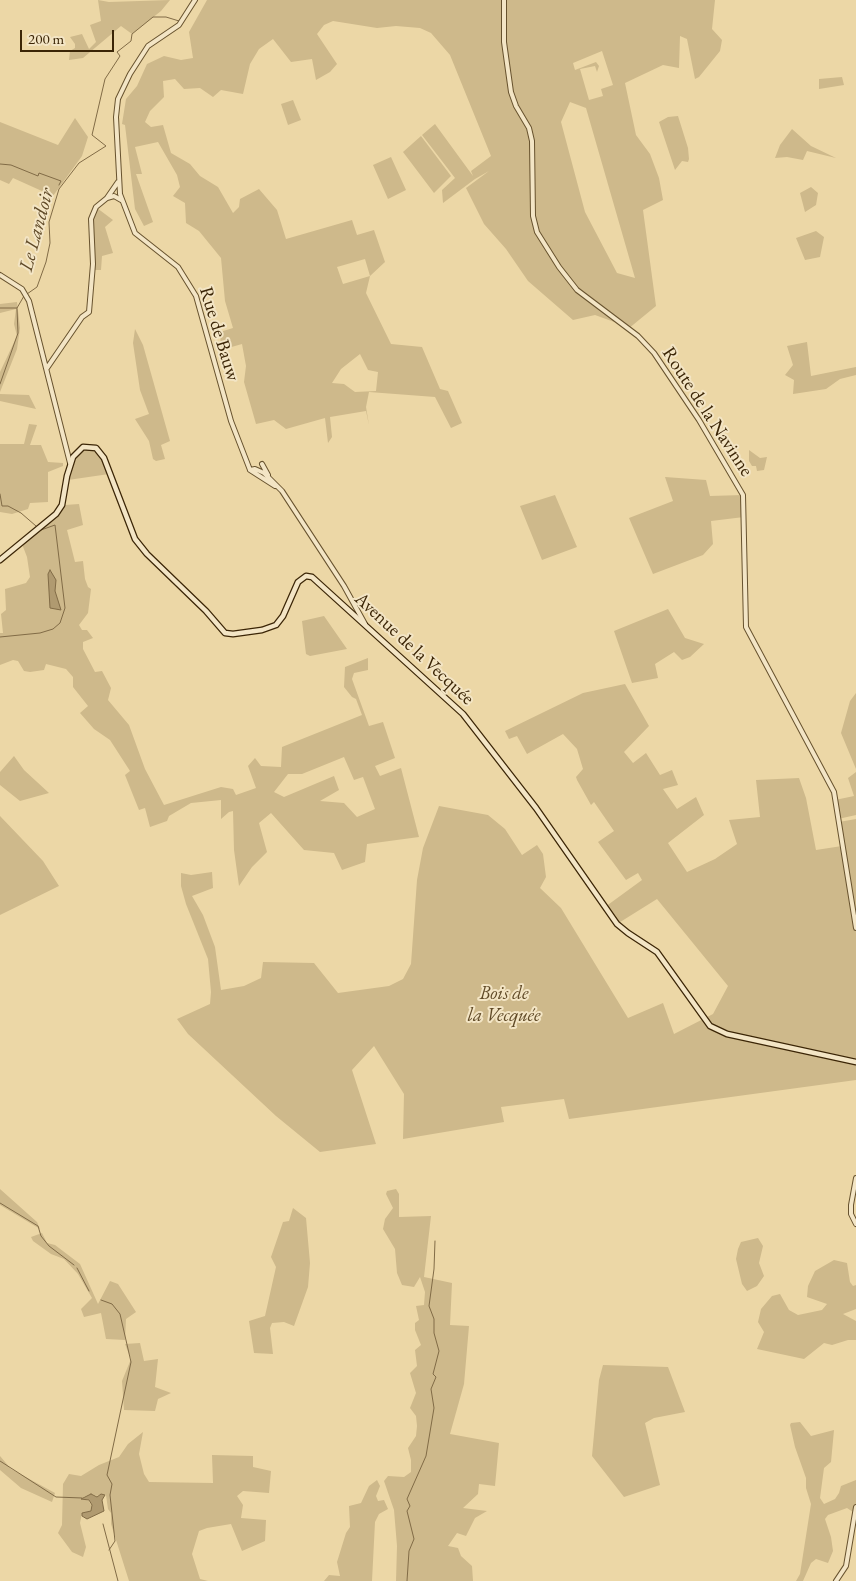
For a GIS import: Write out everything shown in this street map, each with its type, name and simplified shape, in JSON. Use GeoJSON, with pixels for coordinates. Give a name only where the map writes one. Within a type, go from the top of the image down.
{"type":"FeatureCollection","features":[{"type":"Feature","properties":{"kind":"main road","name":"Avenue de la Vecquée"},"geometry":{"type":"LineString","coordinates":[[70,464],[83,447],[92,446],[100,450],[136,539],[147,554],[225,632],[233,634],[262,630],[276,625],[284,616],[298,582],[306,576],[319,582],[463,714],[536,808],[617,924],[657,952],[705,1020],[718,1030],[856,1062]]}},
{"type":"Feature","properties":{"kind":"main road"},"geometry":{"type":"LineString","coordinates":[[0,560],[56,514],[62,505],[70,464]]}},
{"type":"Feature","properties":{"kind":"street"},"geometry":{"type":"LineString","coordinates":[[47,368],[82,317],[89,312],[93,264],[90,224],[96,208],[116,193],[119,180],[119,152],[116,117],[118,99],[123,86],[148,46],[180,25],[195,0]]}},
{"type":"Feature","properties":{"kind":"street","name":"Route de la Navinne"},"geometry":{"type":"LineString","coordinates":[[504,0],[504,42],[511,92],[516,106],[529,128],[532,141],[533,216],[537,232],[559,267],[577,290],[638,336],[654,353],[734,476],[743,496],[746,627],[834,792],[856,928]]}},
{"type":"Feature","properties":{"kind":"street","name":"Rue de Bauw"},"geometry":{"type":"LineString","coordinates":[[116,193],[121,200],[135,233],[178,266],[196,296],[231,421],[250,470]]}},
{"type":"Feature","properties":{"kind":"street"},"geometry":{"type":"LineString","coordinates":[[0,275],[26,294],[47,368],[70,464]]}},
{"type":"Feature","properties":{"kind":"street"},"geometry":{"type":"LineString","coordinates":[[262,464],[271,479],[282,491],[344,586],[365,624]]}},
{"type":"Feature","properties":{"kind":"street"},"geometry":{"type":"LineString","coordinates":[[250,470],[255,469],[271,479]]}},
{"type":"Feature","properties":{"kind":"street"},"geometry":{"type":"LineString","coordinates":[[250,470],[282,491]]}},
{"type":"Feature","properties":{"kind":"street"},"geometry":{"type":"LineString","coordinates":[[856,1178],[851,1214],[856,1224]]}},
{"type":"Feature","properties":{"kind":"street"},"geometry":{"type":"LineString","coordinates":[[836,1581],[846,1566],[856,1507]]}},
{"type":"Feature","properties":{"kind":"green space"},"geometry":{"type":"Polygon","coordinates":[[[98,0],[109,2],[170,0],[161,11],[132,34],[121,26],[83,58],[69,60],[70,51],[75,48],[75,44],[70,37],[82,34],[89,49],[96,42],[90,25],[101,21],[98,0]]]}},
{"type":"Feature","properties":{"kind":"green space"},"geometry":{"type":"Polygon","coordinates":[[[207,0],[715,0],[712,29],[722,40],[720,51],[699,77],[695,79],[687,39],[680,36],[679,68],[663,65],[625,83],[636,135],[650,154],[659,178],[663,200],[643,210],[656,306],[628,329],[595,315],[573,320],[528,281],[506,249],[484,224],[466,188],[489,171],[443,203],[442,190],[455,178],[422,135],[435,124],[473,176],[471,171],[491,156],[450,55],[431,33],[420,28],[396,26],[377,28],[333,21],[324,25],[317,34],[337,64],[330,72],[316,80],[312,59],[291,62],[273,39],[259,49],[250,64],[243,94],[221,90],[213,97],[200,88],[184,89],[175,79],[163,81],[164,97],[150,111],[145,122],[151,127],[163,125],[171,153],[190,164],[200,176],[218,187],[233,213],[239,207],[240,199],[259,189],[277,210],[286,239],[352,220],[357,235],[374,230],[385,262],[370,276],[366,293],[391,344],[422,347],[440,389],[448,391],[462,423],[451,428],[435,397],[369,392],[366,407],[369,425],[366,411],[330,417],[332,437],[328,443],[325,418],[286,429],[274,420],[256,424],[244,382],[246,366],[242,344],[221,350],[220,332],[233,328],[225,301],[221,258],[199,231],[186,223],[185,203],[173,196],[180,187],[177,175],[158,142],[135,147],[142,174],[136,174],[153,222],[144,226],[135,209],[125,125],[122,124],[126,99],[137,86],[147,64],[164,56],[181,60],[193,58],[189,32],[207,0]],[[602,51],[573,63],[575,70],[596,62],[599,66],[597,72],[595,66],[580,69],[589,100],[603,96],[601,89],[613,85],[602,51]],[[570,102],[561,122],[585,212],[617,273],[635,278],[586,108],[570,102]],[[365,259],[337,267],[343,284],[370,276],[365,259]],[[360,354],[341,369],[332,383],[344,384],[355,392],[376,391],[378,372],[368,370],[360,354]]]}},
{"type":"Feature","properties":{"kind":"green space"},"geometry":{"type":"Polygon","coordinates":[[[842,77],[844,85],[819,89],[819,79],[842,77]]]}},
{"type":"Feature","properties":{"kind":"green space"},"geometry":{"type":"Polygon","coordinates":[[[293,100],[301,120],[288,125],[281,104],[293,100]]]}},
{"type":"Feature","properties":{"kind":"green space"},"geometry":{"type":"Polygon","coordinates":[[[678,116],[688,148],[689,159],[688,162],[682,161],[675,170],[659,122],[668,117],[678,116]]]}},
{"type":"Feature","properties":{"kind":"green space"},"geometry":{"type":"Polygon","coordinates":[[[75,118],[88,137],[82,156],[53,196],[13,178],[9,184],[0,180],[0,122],[58,145],[75,118]]]}},
{"type":"Feature","properties":{"kind":"green space"},"geometry":{"type":"Polygon","coordinates":[[[792,129],[811,146],[836,158],[807,151],[803,160],[787,157],[775,158],[780,145],[792,129]]]}},
{"type":"Feature","properties":{"kind":"green space"},"geometry":{"type":"Polygon","coordinates":[[[421,136],[451,176],[434,193],[403,152],[421,136]]]}},
{"type":"Feature","properties":{"kind":"green space"},"geometry":{"type":"Polygon","coordinates":[[[391,157],[406,190],[388,199],[373,165],[391,157]]]}},
{"type":"Feature","properties":{"kind":"green space"},"geometry":{"type":"Polygon","coordinates":[[[811,187],[818,193],[816,205],[805,212],[800,193],[811,187]]]}},
{"type":"Feature","properties":{"kind":"green space"},"geometry":{"type":"Polygon","coordinates":[[[97,208],[113,220],[105,227],[113,253],[102,256],[101,270],[94,270],[93,220],[97,208]]]}},
{"type":"Feature","properties":{"kind":"green space"},"geometry":{"type":"Polygon","coordinates":[[[816,231],[824,237],[820,257],[805,260],[796,238],[816,231]]]}},
{"type":"Feature","properties":{"kind":"green space"},"geometry":{"type":"Polygon","coordinates":[[[17,302],[20,328],[17,349],[0,392],[0,372],[17,336],[14,324],[16,309],[0,313],[0,304],[17,302]]]}},
{"type":"Feature","properties":{"kind":"green space"},"geometry":{"type":"Polygon","coordinates":[[[135,329],[143,345],[170,441],[161,445],[165,459],[156,461],[153,459],[149,441],[135,419],[149,414],[140,390],[133,343],[135,329]]]}},
{"type":"Feature","properties":{"kind":"green space"},"geometry":{"type":"Polygon","coordinates":[[[807,342],[811,376],[856,367],[856,375],[840,379],[826,389],[793,394],[794,380],[785,375],[793,365],[787,346],[807,342]]]}},
{"type":"Feature","properties":{"kind":"green space"},"geometry":{"type":"Polygon","coordinates":[[[0,394],[29,395],[36,409],[0,401],[0,394]]]}},
{"type":"Feature","properties":{"kind":"green space"},"geometry":{"type":"Polygon","coordinates":[[[29,424],[37,425],[30,445],[41,445],[48,462],[63,463],[63,466],[48,472],[48,502],[30,503],[28,509],[12,514],[0,512],[0,444],[24,444],[29,424]]]}},
{"type":"Feature","properties":{"kind":"green space"},"geometry":{"type":"Polygon","coordinates":[[[92,448],[99,452],[109,474],[68,480],[73,464],[80,452],[92,448]]]}},
{"type":"Feature","properties":{"kind":"green space"},"geometry":{"type":"Polygon","coordinates":[[[749,450],[760,458],[767,457],[764,470],[757,471],[756,466],[752,466],[749,461],[749,450]]]}},
{"type":"Feature","properties":{"kind":"green space"},"geometry":{"type":"Polygon","coordinates":[[[665,477],[706,480],[710,496],[743,495],[744,517],[711,521],[713,544],[703,555],[653,574],[629,518],[673,501],[665,477]]]}},
{"type":"Feature","properties":{"kind":"green space"},"geometry":{"type":"Polygon","coordinates":[[[555,495],[577,547],[542,560],[520,506],[555,495]]]}},
{"type":"Feature","properties":{"kind":"green space"},"geometry":{"type":"Polygon","coordinates":[[[79,504],[83,525],[67,530],[75,562],[83,561],[85,579],[88,587],[91,589],[88,613],[79,625],[82,630],[87,630],[93,638],[83,642],[83,649],[95,672],[102,671],[111,688],[108,700],[129,725],[145,769],[164,805],[221,787],[233,789],[236,795],[256,788],[248,766],[255,758],[261,766],[281,767],[282,747],[362,715],[356,699],[344,687],[345,667],[368,658],[368,670],[354,673],[352,679],[369,726],[383,722],[395,758],[375,766],[380,776],[401,768],[419,837],[367,844],[365,862],[342,870],[334,853],[304,850],[271,813],[259,823],[267,852],[252,867],[239,886],[234,850],[233,811],[221,819],[221,800],[191,803],[169,816],[167,821],[150,827],[145,808],[139,810],[125,775],[130,771],[110,740],[94,729],[80,713],[88,706],[73,687],[73,677],[66,669],[46,664],[44,670],[24,671],[18,661],[13,660],[0,665],[0,633],[3,633],[1,614],[6,610],[5,589],[26,583],[30,577],[27,557],[22,544],[57,518],[65,505],[79,504]],[[344,757],[302,774],[288,774],[274,792],[284,797],[334,776],[339,790],[320,801],[344,803],[357,817],[375,809],[363,777],[354,780],[344,757]]]}},
{"type":"Feature","properties":{"kind":"green space"},"geometry":{"type":"Polygon","coordinates":[[[668,609],[685,638],[704,644],[690,657],[682,660],[674,652],[655,664],[658,678],[632,683],[614,631],[668,609]]]}},
{"type":"Feature","properties":{"kind":"green space"},"geometry":{"type":"Polygon","coordinates":[[[324,616],[347,649],[310,656],[306,654],[302,621],[324,616]]]}},
{"type":"Feature","properties":{"kind":"green space","name":"Bois de la Vecquée"},"geometry":{"type":"Polygon","coordinates":[[[625,684],[649,726],[624,752],[633,763],[646,753],[660,775],[672,770],[678,785],[663,789],[677,809],[696,797],[704,815],[668,843],[687,872],[715,859],[737,844],[729,820],[760,817],[756,780],[799,778],[806,798],[816,850],[842,846],[839,822],[856,819],[856,1080],[569,1119],[564,1099],[501,1107],[504,1122],[403,1139],[404,1094],[374,1046],[352,1070],[376,1144],[320,1152],[276,1116],[188,1034],[177,1019],[210,1004],[211,992],[208,959],[186,904],[181,886],[181,873],[191,875],[212,872],[213,888],[192,896],[203,915],[215,947],[221,990],[244,986],[261,978],[263,962],[314,963],[338,993],[389,986],[403,979],[411,964],[417,880],[423,848],[439,806],[488,815],[505,829],[522,855],[537,845],[543,854],[546,877],[540,888],[561,908],[628,1018],[663,1003],[674,1034],[713,1014],[728,986],[657,899],[617,924],[605,907],[642,880],[638,873],[626,880],[598,842],[614,831],[594,802],[591,805],[577,780],[576,777],[583,769],[577,749],[563,734],[527,754],[517,736],[509,739],[505,731],[583,693],[625,684]]]}},
{"type":"Feature","properties":{"kind":"green space"},"geometry":{"type":"Polygon","coordinates":[[[856,693],[856,769],[841,733],[850,701],[856,693]]]}},
{"type":"Feature","properties":{"kind":"green space"},"geometry":{"type":"Polygon","coordinates":[[[14,756],[24,770],[49,793],[20,801],[0,785],[0,772],[14,756]]]}},
{"type":"Feature","properties":{"kind":"green space"},"geometry":{"type":"Polygon","coordinates":[[[856,772],[856,815],[838,819],[835,800],[854,796],[848,778],[856,772]]]}},
{"type":"Feature","properties":{"kind":"green space"},"geometry":{"type":"Polygon","coordinates":[[[0,816],[43,861],[59,886],[0,915],[0,816]]]}},
{"type":"Feature","properties":{"kind":"green space"},"geometry":{"type":"Polygon","coordinates":[[[0,1189],[37,1222],[40,1229],[0,1205],[0,1189]]]}},
{"type":"Feature","properties":{"kind":"green space"},"geometry":{"type":"Polygon","coordinates":[[[396,1189],[399,1194],[399,1217],[431,1216],[424,1277],[452,1283],[450,1325],[469,1326],[464,1384],[450,1434],[499,1443],[495,1486],[479,1484],[478,1494],[463,1508],[487,1511],[475,1518],[466,1536],[457,1533],[448,1546],[458,1548],[461,1556],[472,1566],[473,1581],[396,1581],[397,1546],[394,1510],[384,1481],[388,1476],[404,1477],[411,1472],[408,1448],[416,1436],[417,1426],[416,1416],[410,1408],[416,1393],[410,1373],[417,1366],[415,1350],[421,1345],[415,1330],[415,1323],[419,1320],[416,1306],[424,1305],[425,1292],[420,1277],[414,1287],[402,1285],[397,1273],[395,1249],[383,1229],[385,1219],[393,1208],[386,1194],[387,1191],[396,1189]]]}},
{"type":"Feature","properties":{"kind":"green space"},"geometry":{"type":"Polygon","coordinates":[[[293,1208],[306,1218],[310,1263],[308,1287],[294,1326],[284,1322],[272,1323],[270,1328],[273,1354],[254,1353],[249,1321],[265,1316],[276,1267],[271,1257],[283,1222],[289,1221],[293,1208]]]}},
{"type":"Feature","properties":{"kind":"green space"},"geometry":{"type":"Polygon","coordinates":[[[42,1233],[47,1243],[55,1245],[80,1264],[98,1304],[110,1281],[118,1284],[136,1312],[126,1319],[125,1340],[106,1339],[101,1313],[84,1317],[81,1309],[92,1298],[78,1274],[64,1259],[51,1254],[33,1241],[31,1237],[42,1233]]]}},
{"type":"Feature","properties":{"kind":"green space"},"geometry":{"type":"Polygon","coordinates":[[[758,1238],[763,1246],[759,1263],[764,1276],[757,1286],[747,1291],[742,1284],[736,1259],[738,1249],[741,1242],[758,1238]]]}},
{"type":"Feature","properties":{"kind":"green space"},"geometry":{"type":"Polygon","coordinates":[[[834,1260],[847,1263],[850,1282],[853,1286],[856,1285],[856,1309],[843,1314],[856,1321],[856,1340],[848,1340],[832,1345],[824,1343],[804,1359],[757,1349],[764,1332],[758,1322],[761,1309],[772,1296],[780,1294],[789,1310],[798,1315],[822,1310],[827,1304],[807,1297],[808,1286],[815,1271],[834,1260]]]}},
{"type":"Feature","properties":{"kind":"green space"},"geometry":{"type":"Polygon","coordinates":[[[140,1343],[144,1361],[158,1359],[155,1387],[171,1393],[158,1399],[155,1411],[124,1410],[122,1381],[131,1359],[125,1344],[140,1343]]]}},
{"type":"Feature","properties":{"kind":"green space"},"geometry":{"type":"Polygon","coordinates":[[[603,1365],[668,1367],[685,1412],[654,1418],[645,1423],[660,1485],[624,1497],[592,1456],[599,1380],[603,1365]]]}},
{"type":"Feature","properties":{"kind":"green space"},"geometry":{"type":"Polygon","coordinates":[[[800,1422],[811,1436],[834,1430],[831,1462],[824,1468],[820,1498],[824,1504],[835,1499],[841,1486],[856,1480],[856,1514],[847,1508],[828,1515],[825,1519],[833,1551],[828,1563],[816,1559],[811,1563],[803,1581],[796,1581],[800,1574],[811,1504],[806,1488],[806,1478],[795,1447],[790,1425],[791,1423],[800,1422]]]}},
{"type":"Feature","properties":{"kind":"green space"},"geometry":{"type":"Polygon","coordinates":[[[143,1432],[139,1454],[144,1474],[149,1482],[213,1483],[212,1455],[253,1456],[253,1467],[271,1471],[269,1493],[243,1491],[237,1496],[243,1505],[241,1518],[266,1520],[265,1541],[242,1551],[231,1524],[207,1528],[199,1531],[192,1554],[200,1579],[208,1581],[129,1581],[111,1524],[111,1513],[108,1509],[106,1495],[101,1494],[97,1496],[91,1494],[81,1498],[89,1501],[91,1505],[91,1511],[82,1513],[80,1523],[86,1547],[83,1557],[72,1552],[58,1533],[62,1525],[63,1484],[69,1474],[81,1476],[99,1465],[119,1457],[128,1444],[143,1432]]]}},
{"type":"Feature","properties":{"kind":"green space"},"geometry":{"type":"Polygon","coordinates":[[[0,1456],[11,1469],[55,1493],[52,1502],[21,1488],[0,1470],[0,1456]]]}},
{"type":"Feature","properties":{"kind":"green space"},"geometry":{"type":"Polygon","coordinates":[[[377,1480],[380,1486],[376,1496],[378,1501],[384,1500],[388,1509],[379,1514],[375,1522],[372,1581],[324,1581],[329,1575],[340,1576],[337,1562],[346,1533],[350,1527],[349,1506],[361,1503],[369,1486],[377,1480]]]}},
{"type":"Feature","properties":{"kind":"shaded area"},"geometry":{"type":"Polygon","coordinates":[[[50,570],[56,580],[55,591],[61,610],[50,608],[48,574],[50,570]]]}},
{"type":"Feature","properties":{"kind":"shaded area"},"geometry":{"type":"Polygon","coordinates":[[[91,1494],[97,1497],[101,1494],[105,1495],[102,1500],[104,1511],[87,1519],[82,1516],[82,1513],[91,1511],[92,1505],[89,1500],[81,1499],[91,1494]]]}},
{"type":"Feature","properties":{"kind":"waterway","name":"Le Landoir"},"geometry":{"type":"LineString","coordinates":[[27,294],[37,287],[46,262],[50,243],[49,222],[59,189],[79,163],[106,146],[92,135],[105,79],[120,56],[117,52],[131,41],[132,34],[153,17],[166,17],[179,21]]}},
{"type":"Feature","properties":{"kind":"waterway"},"geometry":{"type":"LineString","coordinates":[[0,164],[11,165],[38,176],[39,173],[61,181],[59,185]]}},
{"type":"Feature","properties":{"kind":"waterway","name":"Le Landoir"},"geometry":{"type":"LineString","coordinates":[[17,308],[24,296]]}},
{"type":"Feature","properties":{"kind":"waterway"},"geometry":{"type":"LineString","coordinates":[[0,308],[17,308]]}},
{"type":"Feature","properties":{"kind":"waterway"},"geometry":{"type":"LineString","coordinates":[[0,384],[18,333],[17,309]]}},
{"type":"Feature","properties":{"kind":"waterway"},"geometry":{"type":"LineString","coordinates":[[0,494],[2,506],[8,506],[21,513],[36,526]]}},
{"type":"Feature","properties":{"kind":"waterway"},"geometry":{"type":"LineString","coordinates":[[0,637],[40,633],[53,629],[60,623],[65,608],[55,525],[41,530]]}},
{"type":"Feature","properties":{"kind":"waterway"},"geometry":{"type":"LineString","coordinates":[[0,1203],[38,1226],[41,1236],[49,1246],[74,1265]]}},
{"type":"Feature","properties":{"kind":"waterway"},"geometry":{"type":"LineString","coordinates":[[407,1581],[409,1551],[414,1539],[407,1511],[410,1506],[407,1499],[426,1456],[434,1408],[431,1389],[436,1377],[433,1374],[439,1351],[434,1333],[434,1319],[429,1306],[434,1269],[435,1241]]}},
{"type":"Feature","properties":{"kind":"waterway"},"geometry":{"type":"LineString","coordinates":[[77,1268],[89,1291]]}},
{"type":"Feature","properties":{"kind":"waterway"},"geometry":{"type":"LineString","coordinates":[[101,1300],[112,1304],[120,1314],[131,1362],[107,1475],[112,1484],[110,1495],[115,1541],[109,1550]]}},
{"type":"Feature","properties":{"kind":"waterway"},"geometry":{"type":"LineString","coordinates":[[0,1461],[56,1497],[82,1498]]}},
{"type":"Feature","properties":{"kind":"waterway"},"geometry":{"type":"LineString","coordinates":[[103,1524],[118,1581]]}}]}
